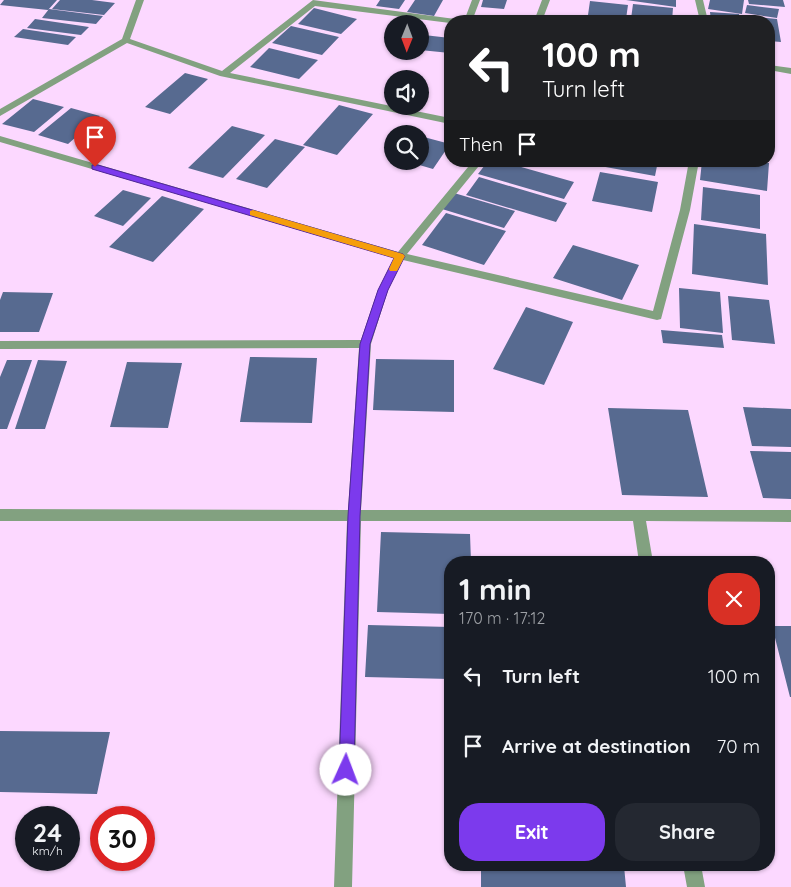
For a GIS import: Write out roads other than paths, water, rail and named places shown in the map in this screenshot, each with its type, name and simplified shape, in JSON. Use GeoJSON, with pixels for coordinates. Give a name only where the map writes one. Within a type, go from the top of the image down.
{"type":"FeatureCollection","features":[{"type":"Feature","properties":{"kind":"street"},"geometry":{"type":"LineString","coordinates":[[0,114],[126,40],[140,0]]}},
{"type":"Feature","properties":{"kind":"street"},"geometry":{"type":"LineString","coordinates":[[470,15],[476,0]]}},
{"type":"Feature","properties":{"kind":"street"},"geometry":{"type":"LineString","coordinates":[[540,15],[546,0]]}},
{"type":"Feature","properties":{"kind":"street"},"geometry":{"type":"LineString","coordinates":[[699,0],[703,15]]}},
{"type":"Feature","properties":{"kind":"street"},"geometry":{"type":"LineString","coordinates":[[224,74],[316,2],[444,20]]}},
{"type":"Feature","properties":{"kind":"street"},"geometry":{"type":"LineString","coordinates":[[126,40],[224,74],[444,120]]}},
{"type":"Feature","properties":{"kind":"street"},"geometry":{"type":"LineString","coordinates":[[775,69],[791,71]]}},
{"type":"Feature","properties":{"kind":"street"},"geometry":{"type":"LineString","coordinates":[[0,139],[400,256],[657,316],[685,210],[693,167]]}},
{"type":"Feature","properties":{"kind":"street"},"geometry":{"type":"LineString","coordinates":[[343,887],[354,516],[365,344],[383,290],[400,256],[473,167]]}},
{"type":"Feature","properties":{"kind":"street"},"geometry":{"type":"LineString","coordinates":[[0,345],[365,344]]}},
{"type":"Feature","properties":{"kind":"street"},"geometry":{"type":"LineString","coordinates":[[0,516],[791,516]]}},
{"type":"Feature","properties":{"kind":"street"},"geometry":{"type":"LineString","coordinates":[[639,516],[645,556]]}},
{"type":"Feature","properties":{"kind":"street"},"geometry":{"type":"LineString","coordinates":[[693,871],[696,887]]}}]}
